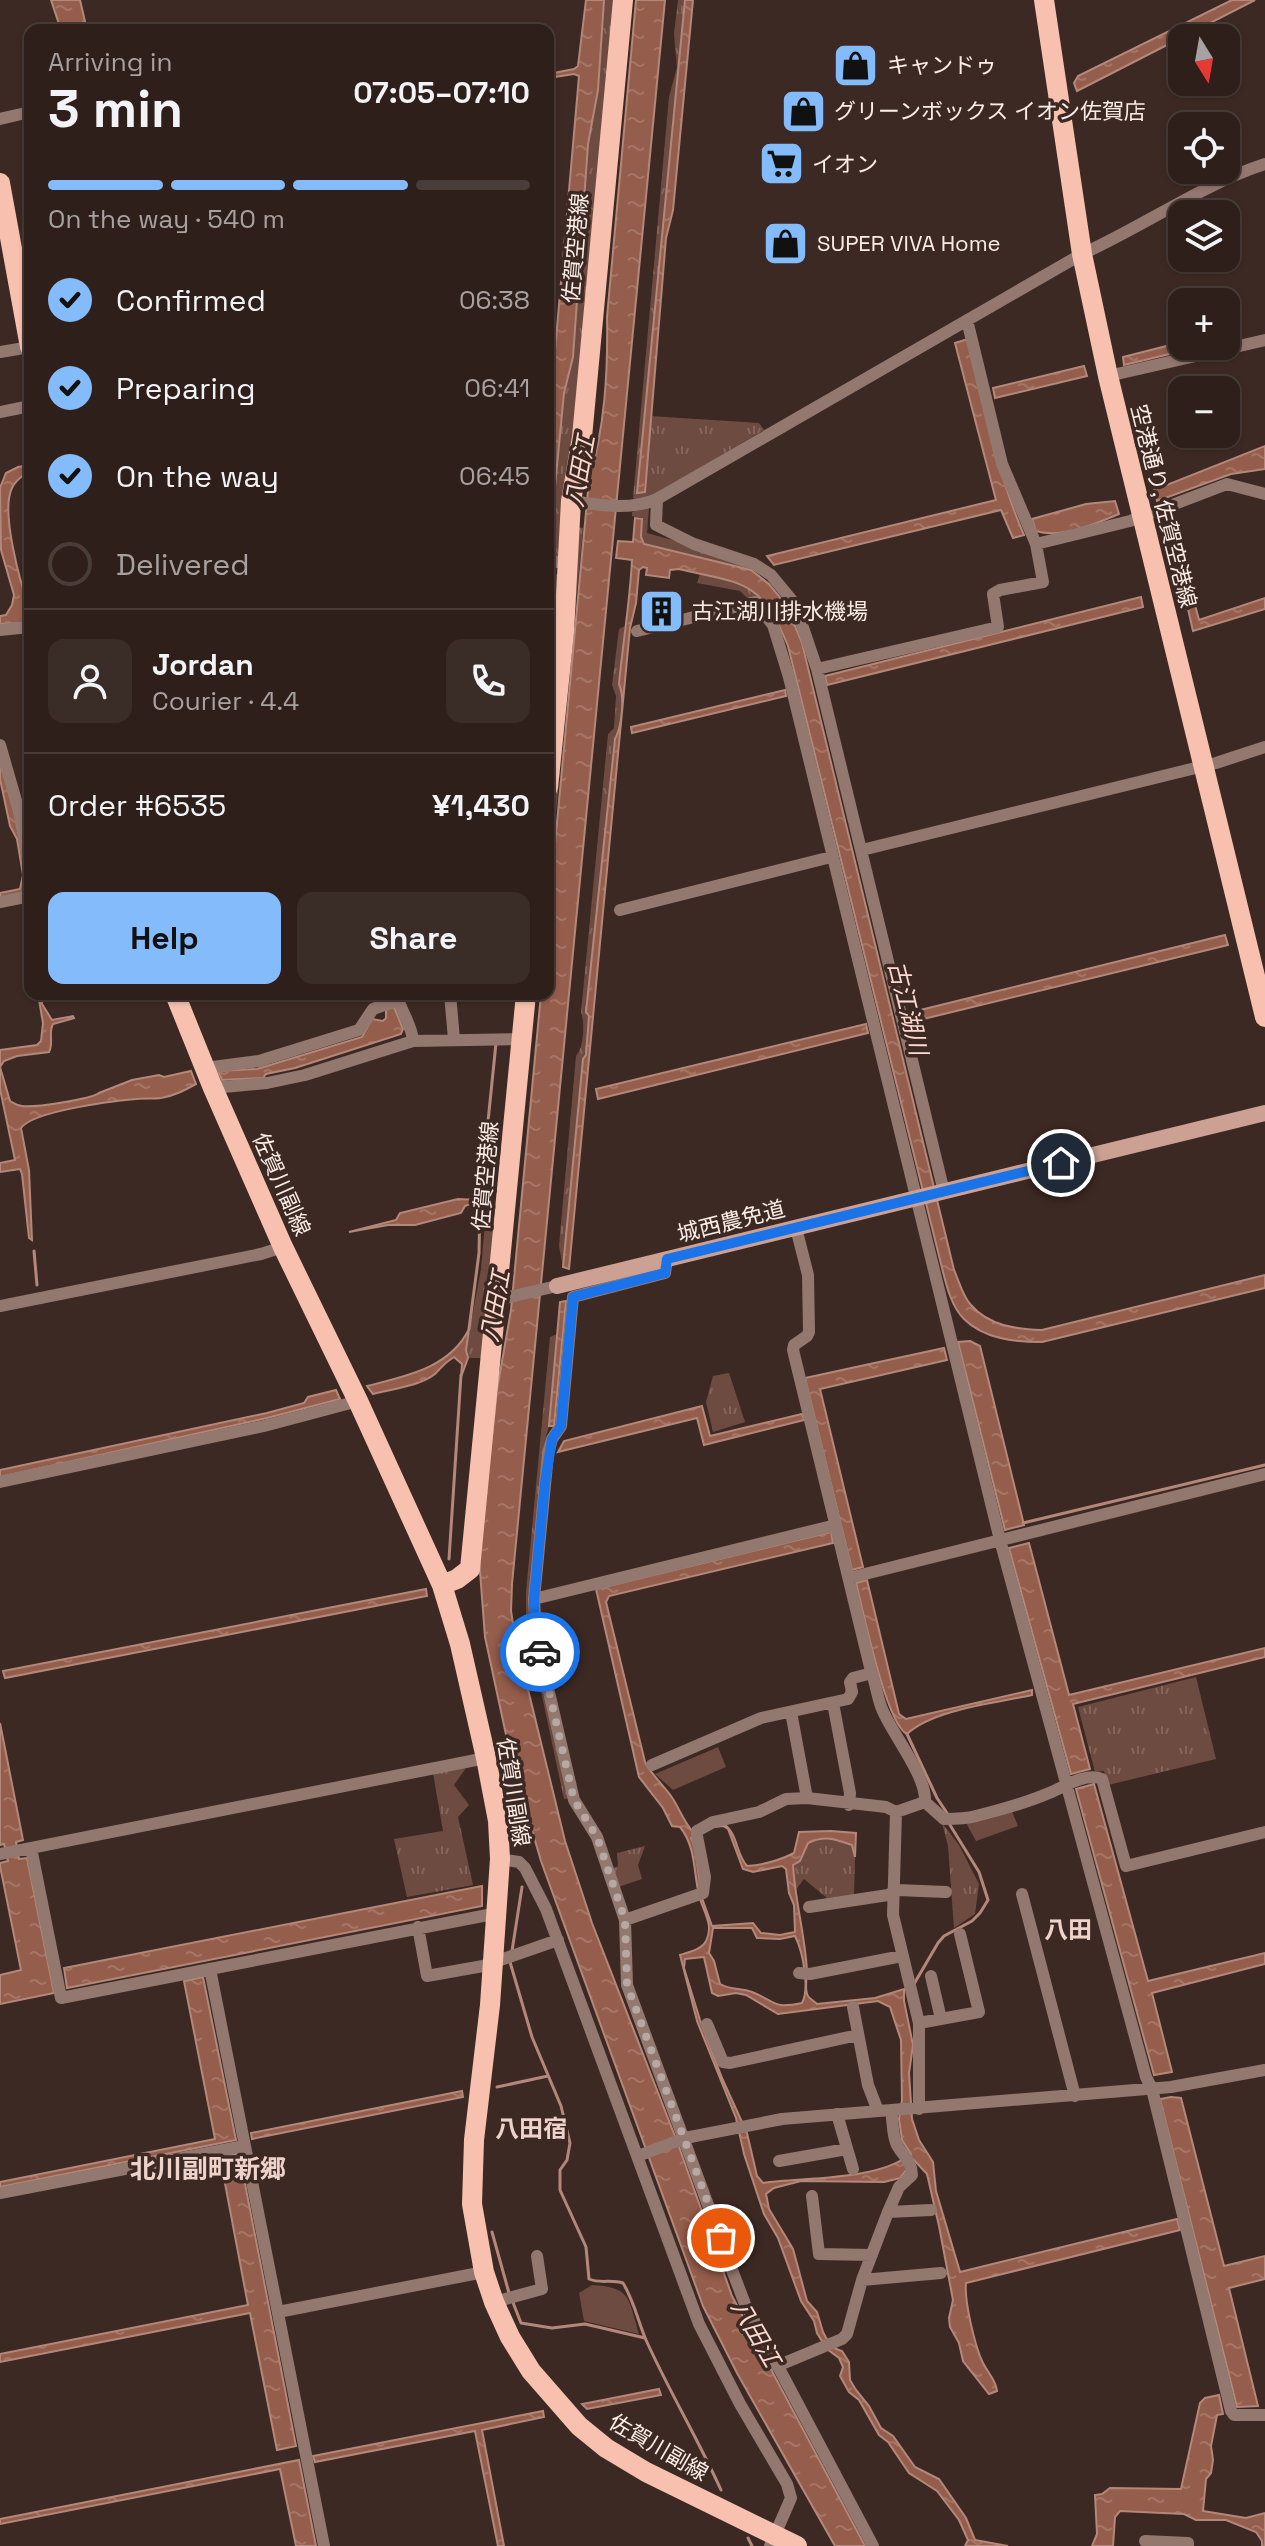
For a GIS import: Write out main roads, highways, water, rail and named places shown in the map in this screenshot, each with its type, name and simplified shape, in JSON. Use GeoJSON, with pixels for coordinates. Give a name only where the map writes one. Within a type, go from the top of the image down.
{"type":"FeatureCollection","features":[{"type":"Feature","properties":{"kind":"main road","name":"佐賀空港線"},"geometry":{"type":"LineString","coordinates":[[554,637],[557,562],[576,502],[623,0]]}},
{"type":"Feature","properties":{"kind":"main road","name":"空港通り, 佐賀空港線"},"geometry":{"type":"LineString","coordinates":[[1044,0],[1082,254],[1108,376],[1265,1017]]}},
{"type":"Feature","properties":{"kind":"main road"},"geometry":{"type":"LineString","coordinates":[[0,183],[7,256],[24,323]]}},
{"type":"Feature","properties":{"kind":"main road","name":"佐賀川副線"},"geometry":{"type":"LineString","coordinates":[[177,1000],[283,1247],[442,1585],[460,1644],[498,1821],[498,1913],[505,1959],[474,2140],[472,2204],[484,2272],[505,2298],[510,2337],[531,2371],[579,2426],[606,2448],[772,2540],[797,2546]]}},
{"type":"Feature","properties":{"kind":"main road","name":"佐賀空港線"},"geometry":{"type":"LineString","coordinates":[[442,1585],[470,1569],[525,1000]]}},
{"type":"Feature","properties":{"kind":"water"},"geometry":{"type":"Polygon","coordinates":[[[51,0],[80,0],[86,24],[59,24],[51,0]]]}},
{"type":"Feature","properties":{"kind":"water"},"geometry":{"type":"Polygon","coordinates":[[[586,0],[604,0],[598,90],[588,144],[573,357],[564,393],[554,497],[554,362],[579,76],[554,77],[554,73],[578,66],[586,0]]]}},
{"type":"Feature","properties":{"kind":"water"},"geometry":{"type":"Polygon","coordinates":[[[636,0],[665,0],[511,1611],[565,1841],[592,1923],[678,2144],[732,2296],[865,2546],[835,2546],[737,2373],[703,2306],[541,1861],[511,1758],[485,1637],[479,1558],[497,1390],[511,1310],[540,1000],[554,1000],[554,855],[589,480],[599,440],[604,399],[607,317],[636,0]]]}},
{"type":"Feature","properties":{"kind":"water"},"geometry":{"type":"Polygon","coordinates":[[[685,0],[693,0],[673,210],[666,238],[645,492],[637,493],[685,0]]]}},
{"type":"Feature","properties":{"kind":"water"},"geometry":{"type":"Polygon","coordinates":[[[1232,0],[1255,0],[1208,24],[1183,24],[1232,0]]]}},
{"type":"Feature","properties":{"kind":"water"},"geometry":{"type":"Polygon","coordinates":[[[1168,32],[1168,44],[1077,91],[1074,83],[1078,76],[1168,32]]]}},
{"type":"Feature","properties":{"kind":"water"},"geometry":{"type":"Polygon","coordinates":[[[968,339],[999,463],[1024,535],[1013,538],[1001,510],[774,565],[767,556],[996,500],[955,343],[968,339]]]}},
{"type":"Feature","properties":{"kind":"water"},"geometry":{"type":"Polygon","coordinates":[[[1168,346],[1168,354],[1124,365],[1123,357],[1168,346]]]}},
{"type":"Feature","properties":{"kind":"water"},"geometry":{"type":"Polygon","coordinates":[[[1084,366],[1087,376],[995,398],[993,388],[1084,366]]]}},
{"type":"Feature","properties":{"kind":"water"},"geometry":{"type":"Polygon","coordinates":[[[1265,446],[1265,469],[1231,474],[1157,501],[1154,490],[1265,446]]]}},
{"type":"Feature","properties":{"kind":"water"},"geometry":{"type":"Polygon","coordinates":[[[24,466],[24,475],[12,488],[8,514],[24,591],[24,623],[0,624],[0,616],[6,615],[14,595],[1,550],[0,488],[6,473],[24,466]]]}},
{"type":"Feature","properties":{"kind":"water"},"geometry":{"type":"Polygon","coordinates":[[[1115,501],[1119,514],[1067,532],[1036,531],[1032,519],[1086,504],[1115,501]]]}},
{"type":"Feature","properties":{"kind":"water"},"geometry":{"type":"Polygon","coordinates":[[[635,518],[642,519],[641,537],[644,544],[751,570],[769,584],[787,606],[802,643],[954,1270],[968,1302],[995,1322],[1042,1330],[1265,1275],[1265,1288],[1042,1342],[990,1335],[964,1319],[950,1297],[945,1278],[788,646],[769,608],[747,588],[679,569],[670,570],[669,578],[646,575],[647,568],[643,567],[639,570],[630,628],[569,1269],[563,1267],[615,739],[622,712],[619,684],[632,560],[616,558],[618,541],[633,542],[635,518]]]}},
{"type":"Feature","properties":{"kind":"water"},"geometry":{"type":"Polygon","coordinates":[[[1141,597],[1143,607],[827,685],[825,676],[1141,597]]]}},
{"type":"Feature","properties":{"kind":"water"},"geometry":{"type":"Polygon","coordinates":[[[1265,598],[1265,609],[1193,631],[1188,609],[1183,608],[1182,601],[1194,601],[1199,620],[1265,598]]]}},
{"type":"Feature","properties":{"kind":"water"},"geometry":{"type":"Polygon","coordinates":[[[785,690],[786,696],[632,733],[631,727],[785,690]]]}},
{"type":"Feature","properties":{"kind":"water"},"geometry":{"type":"Polygon","coordinates":[[[0,760],[22,849],[24,888],[23,894],[0,897],[0,893],[20,889],[23,875],[17,839],[10,826],[0,779],[0,760]]]}},
{"type":"Feature","properties":{"kind":"water"},"geometry":{"type":"Polygon","coordinates":[[[1225,935],[1228,945],[911,1022],[908,1013],[1225,935]]]}},
{"type":"Feature","properties":{"kind":"water"},"geometry":{"type":"Polygon","coordinates":[[[39,1000],[42,1000],[52,1020],[73,1016],[53,1024],[49,1052],[4,1061],[0,1067],[0,1050],[37,1045],[41,1041],[43,1023],[39,1000]]]}},
{"type":"Feature","properties":{"kind":"water"},"geometry":{"type":"Polygon","coordinates":[[[394,1007],[403,1029],[401,1034],[295,1068],[266,1074],[263,1078],[222,1080],[218,1071],[257,1069],[362,1037],[372,1019],[383,1021],[386,1009],[394,1007]]]}},
{"type":"Feature","properties":{"kind":"water"},"geometry":{"type":"Polygon","coordinates":[[[866,1024],[868,1033],[598,1099],[596,1089],[866,1024]]]}},
{"type":"Feature","properties":{"kind":"water"},"geometry":{"type":"Polygon","coordinates":[[[0,1067],[10,1101],[22,1106],[85,1098],[132,1080],[159,1075],[164,1077],[191,1071],[196,1084],[166,1097],[110,1102],[57,1112],[28,1122],[21,1128],[29,1170],[32,1240],[29,1238],[20,1169],[0,1172],[0,1163],[15,1160],[0,1089],[0,1067]]]}},
{"type":"Feature","properties":{"kind":"water"},"geometry":{"type":"Polygon","coordinates":[[[458,1199],[480,1200],[465,1206],[461,1213],[415,1225],[388,1225],[349,1232],[396,1220],[400,1213],[458,1199]]]}},
{"type":"Feature","properties":{"kind":"water"},"geometry":{"type":"Polygon","coordinates":[[[566,1301],[554,1426],[549,1426],[560,1302],[566,1301]]]}},
{"type":"Feature","properties":{"kind":"water"},"geometry":{"type":"Polygon","coordinates":[[[469,1329],[468,1358],[461,1377],[462,1364],[454,1357],[435,1374],[414,1384],[373,1394],[367,1386],[411,1374],[439,1362],[461,1342],[469,1329]]]}},
{"type":"Feature","properties":{"kind":"water"},"geometry":{"type":"Polygon","coordinates":[[[970,1341],[980,1346],[1024,1525],[1005,1530],[958,1342],[970,1341]]]}},
{"type":"Feature","properties":{"kind":"water"},"geometry":{"type":"Polygon","coordinates":[[[944,1348],[947,1360],[820,1389],[863,1567],[852,1570],[805,1378],[944,1348]]]}},
{"type":"Feature","properties":{"kind":"water"},"geometry":{"type":"Polygon","coordinates":[[[336,1390],[340,1399],[0,1477],[0,1470],[267,1413],[336,1390]]]}},
{"type":"Feature","properties":{"kind":"water"},"geometry":{"type":"Polygon","coordinates":[[[702,1406],[710,1436],[802,1414],[804,1420],[704,1445],[697,1418],[558,1452],[564,1441],[702,1406]]]}},
{"type":"Feature","properties":{"kind":"water"},"geometry":{"type":"Polygon","coordinates":[[[831,1532],[833,1543],[609,1596],[606,1602],[645,1762],[670,1794],[693,1832],[724,1824],[732,1833],[747,1866],[771,1862],[794,1853],[799,1832],[856,1833],[855,1857],[852,1845],[820,1839],[808,1843],[800,1861],[793,1865],[806,1958],[807,1993],[817,2004],[875,1998],[904,1989],[913,2045],[909,2073],[912,2119],[919,2140],[933,2162],[936,2191],[960,2272],[1177,2219],[1180,2230],[966,2283],[968,2312],[977,2346],[997,2391],[989,2394],[963,2361],[959,2343],[950,2327],[953,2300],[939,2226],[927,2174],[914,2160],[900,2178],[884,2182],[801,2181],[774,2188],[766,2194],[769,2209],[793,2249],[807,2301],[817,2312],[831,2347],[842,2351],[849,2362],[850,2380],[881,2428],[893,2436],[915,2467],[939,2479],[966,2518],[975,2540],[1008,2546],[965,2546],[968,2540],[959,2520],[937,2491],[909,2473],[888,2442],[879,2435],[859,2400],[849,2392],[840,2376],[843,2367],[839,2358],[827,2349],[801,2301],[778,2238],[764,2214],[736,2118],[697,2021],[680,1955],[701,1947],[706,1941],[708,1919],[700,1899],[692,1853],[685,1835],[680,1827],[672,1826],[663,1808],[639,1777],[596,1589],[831,1532]],[[723,1826],[691,1838],[702,1898],[712,1926],[753,1923],[761,1933],[780,1935],[795,1932],[794,1905],[786,1869],[782,1866],[753,1872],[743,1869],[728,1829],[723,1826]],[[713,1928],[709,1953],[720,1984],[752,1992],[775,2004],[802,2003],[804,1970],[795,1936],[757,1938],[752,1928],[713,1928]],[[704,1957],[685,1959],[684,1968],[700,2020],[747,2133],[757,2176],[763,2183],[861,2173],[897,2163],[911,2154],[902,2140],[899,2119],[902,2100],[901,2040],[890,2007],[878,2001],[778,2014],[746,1995],[718,1996],[712,1993],[704,1957]]]}},
{"type":"Feature","properties":{"kind":"water"},"geometry":{"type":"Polygon","coordinates":[[[1029,1543],[1069,1695],[1265,1648],[1265,1657],[1073,1704],[1090,1769],[1071,1774],[1009,1548],[1029,1543]]]}},
{"type":"Feature","properties":{"kind":"water"},"geometry":{"type":"Polygon","coordinates":[[[867,1580],[899,1714],[906,1719],[1032,1690],[1032,1695],[949,1713],[919,1725],[907,1734],[891,1710],[870,1640],[856,1583],[867,1580]]]}},
{"type":"Feature","properties":{"kind":"water"},"geometry":{"type":"Polygon","coordinates":[[[426,1589],[427,1596],[5,1678],[3,1671],[426,1589]]]}},
{"type":"Feature","properties":{"kind":"water"},"geometry":{"type":"Polygon","coordinates":[[[0,1723],[23,1840],[16,1842],[19,1859],[27,1858],[54,1993],[0,2004],[0,1975],[21,1970],[0,1866],[0,1863],[8,1861],[4,1844],[0,1845],[0,1723]]]}},
{"type":"Feature","properties":{"kind":"water"},"geometry":{"type":"Polygon","coordinates":[[[1094,1784],[1148,1981],[1265,1953],[1265,1964],[1152,1993],[1172,2072],[1154,2075],[1076,1789],[1094,1784]]]}},
{"type":"Feature","properties":{"kind":"water"},"geometry":{"type":"Polygon","coordinates":[[[482,1886],[482,1906],[67,1988],[64,1968],[482,1886]]]}},
{"type":"Feature","properties":{"kind":"water"},"geometry":{"type":"Polygon","coordinates":[[[203,1977],[236,2140],[0,2187],[0,2182],[215,2139],[184,1981],[203,1977]]]}},
{"type":"Feature","properties":{"kind":"water"},"geometry":{"type":"Polygon","coordinates":[[[462,2091],[463,2097],[252,2139],[251,2133],[462,2091]]]}},
{"type":"Feature","properties":{"kind":"water"},"geometry":{"type":"Polygon","coordinates":[[[1181,2098],[1224,2266],[1265,2256],[1265,2279],[1229,2288],[1258,2406],[1237,2407],[1160,2099],[1181,2098]]]}},
{"type":"Feature","properties":{"kind":"water"},"geometry":{"type":"Polygon","coordinates":[[[239,2153],[296,2446],[277,2450],[250,2313],[0,2362],[0,2354],[248,2305],[220,2157],[239,2153]]]}},
{"type":"Feature","properties":{"kind":"water"},"geometry":{"type":"Polygon","coordinates":[[[659,2389],[661,2395],[587,2409],[582,2404],[659,2389]]]}},
{"type":"Feature","properties":{"kind":"water"},"geometry":{"type":"Polygon","coordinates":[[[1219,2395],[1223,2414],[1217,2415],[1211,2446],[1213,2460],[1211,2473],[1206,2479],[1203,2511],[1246,2518],[1265,2513],[1265,2546],[1262,2546],[1256,2532],[1226,2520],[1196,2520],[1184,2514],[1120,2511],[1115,2517],[1113,2546],[1092,2546],[1097,2534],[1095,2495],[1110,2488],[1181,2489],[1200,2403],[1205,2398],[1219,2395]]]}},
{"type":"Feature","properties":{"kind":"water"},"geometry":{"type":"Polygon","coordinates":[[[543,2411],[544,2417],[482,2430],[504,2546],[498,2546],[475,2431],[315,2462],[313,2456],[543,2411]]]}},
{"type":"Feature","properties":{"kind":"water"},"geometry":{"type":"Polygon","coordinates":[[[299,2460],[316,2546],[296,2546],[280,2469],[0,2524],[0,2519],[299,2460]]]}},
{"type":"Feature","properties":{"kind":"waterway","name":"八田江"},"geometry":{"type":"LineString","coordinates":[[469,1329],[479,1253],[480,1200],[496,1043]]}},
{"type":"Feature","properties":{"kind":"waterway"},"geometry":{"type":"LineString","coordinates":[[34,1251],[37,1285]]}},
{"type":"Feature","properties":{"kind":"waterway"},"geometry":{"type":"LineString","coordinates":[[449,1559],[461,1375]]}},
{"type":"Feature","properties":{"kind":"waterway"},"geometry":{"type":"LineString","coordinates":[[1023,1523],[1265,1465]]}},
{"type":"Feature","properties":{"kind":"waterway"},"geometry":{"type":"LineString","coordinates":[[907,1734],[947,1813]]}},
{"type":"Feature","properties":{"kind":"waterway"},"geometry":{"type":"LineString","coordinates":[[914,1984],[944,1936],[972,1921],[988,1900],[979,1872],[950,1825]]}},
{"type":"Feature","properties":{"kind":"waterway"},"geometry":{"type":"LineString","coordinates":[[512,1951],[522,1887]]}},
{"type":"Feature","properties":{"kind":"waterway"},"geometry":{"type":"LineString","coordinates":[[510,1962],[532,2037],[561,2106],[570,2143],[567,2160],[560,2170],[560,2190],[586,2247],[589,2279],[623,2283],[646,2340],[721,2490]]}},
{"type":"Feature","properties":{"kind":"waterway"},"geometry":{"type":"LineString","coordinates":[[497,2087],[548,2076]]}},
{"type":"Feature","properties":{"kind":"waterway"},"geometry":{"type":"LineString","coordinates":[[492,2232],[509,2293]]}},
{"type":"Feature","properties":{"kind":"waterway"},"geometry":{"type":"LineString","coordinates":[[512,2300],[521,2323],[552,2328],[585,2324],[645,2338]]}},
{"type":"Feature","properties":{"kind":"waterway"},"geometry":{"type":"LineString","coordinates":[[748,2538],[752,2546]]}},
{"type":"Feature","properties":{"kind":"place","name":"キャンドゥ"},"geometry":{"type":"Point","coordinates":[856,65]}},
{"type":"Feature","properties":{"kind":"place","name":"グリーンボックス イオン佐賀店"},"geometry":{"type":"Point","coordinates":[803,111]}},
{"type":"Feature","properties":{"kind":"place","name":"イオン"},"geometry":{"type":"Point","coordinates":[781,164]}},
{"type":"Feature","properties":{"kind":"place","name":"SUPER VIVA Home"},"geometry":{"type":"Point","coordinates":[786,243]}},
{"type":"Feature","properties":{"kind":"place","name":"古江湖川排水機場"},"geometry":{"type":"Point","coordinates":[661,611]}},
{"type":"Feature","properties":{"kind":"district","name":"八田"},"geometry":{"type":"Point","coordinates":[1068,1929]}},
{"type":"Feature","properties":{"kind":"district","name":"八田宿"},"geometry":{"type":"Point","coordinates":[531,2128]}},
{"type":"Feature","properties":{"kind":"district","name":"北川副町新郷"},"geometry":{"type":"Point","coordinates":[208,2169]}},
{"type":"Feature","properties":{"kind":"water label","name":"古江湖川"},"geometry":{"type":"Point","coordinates":[908,1008]}}]}
